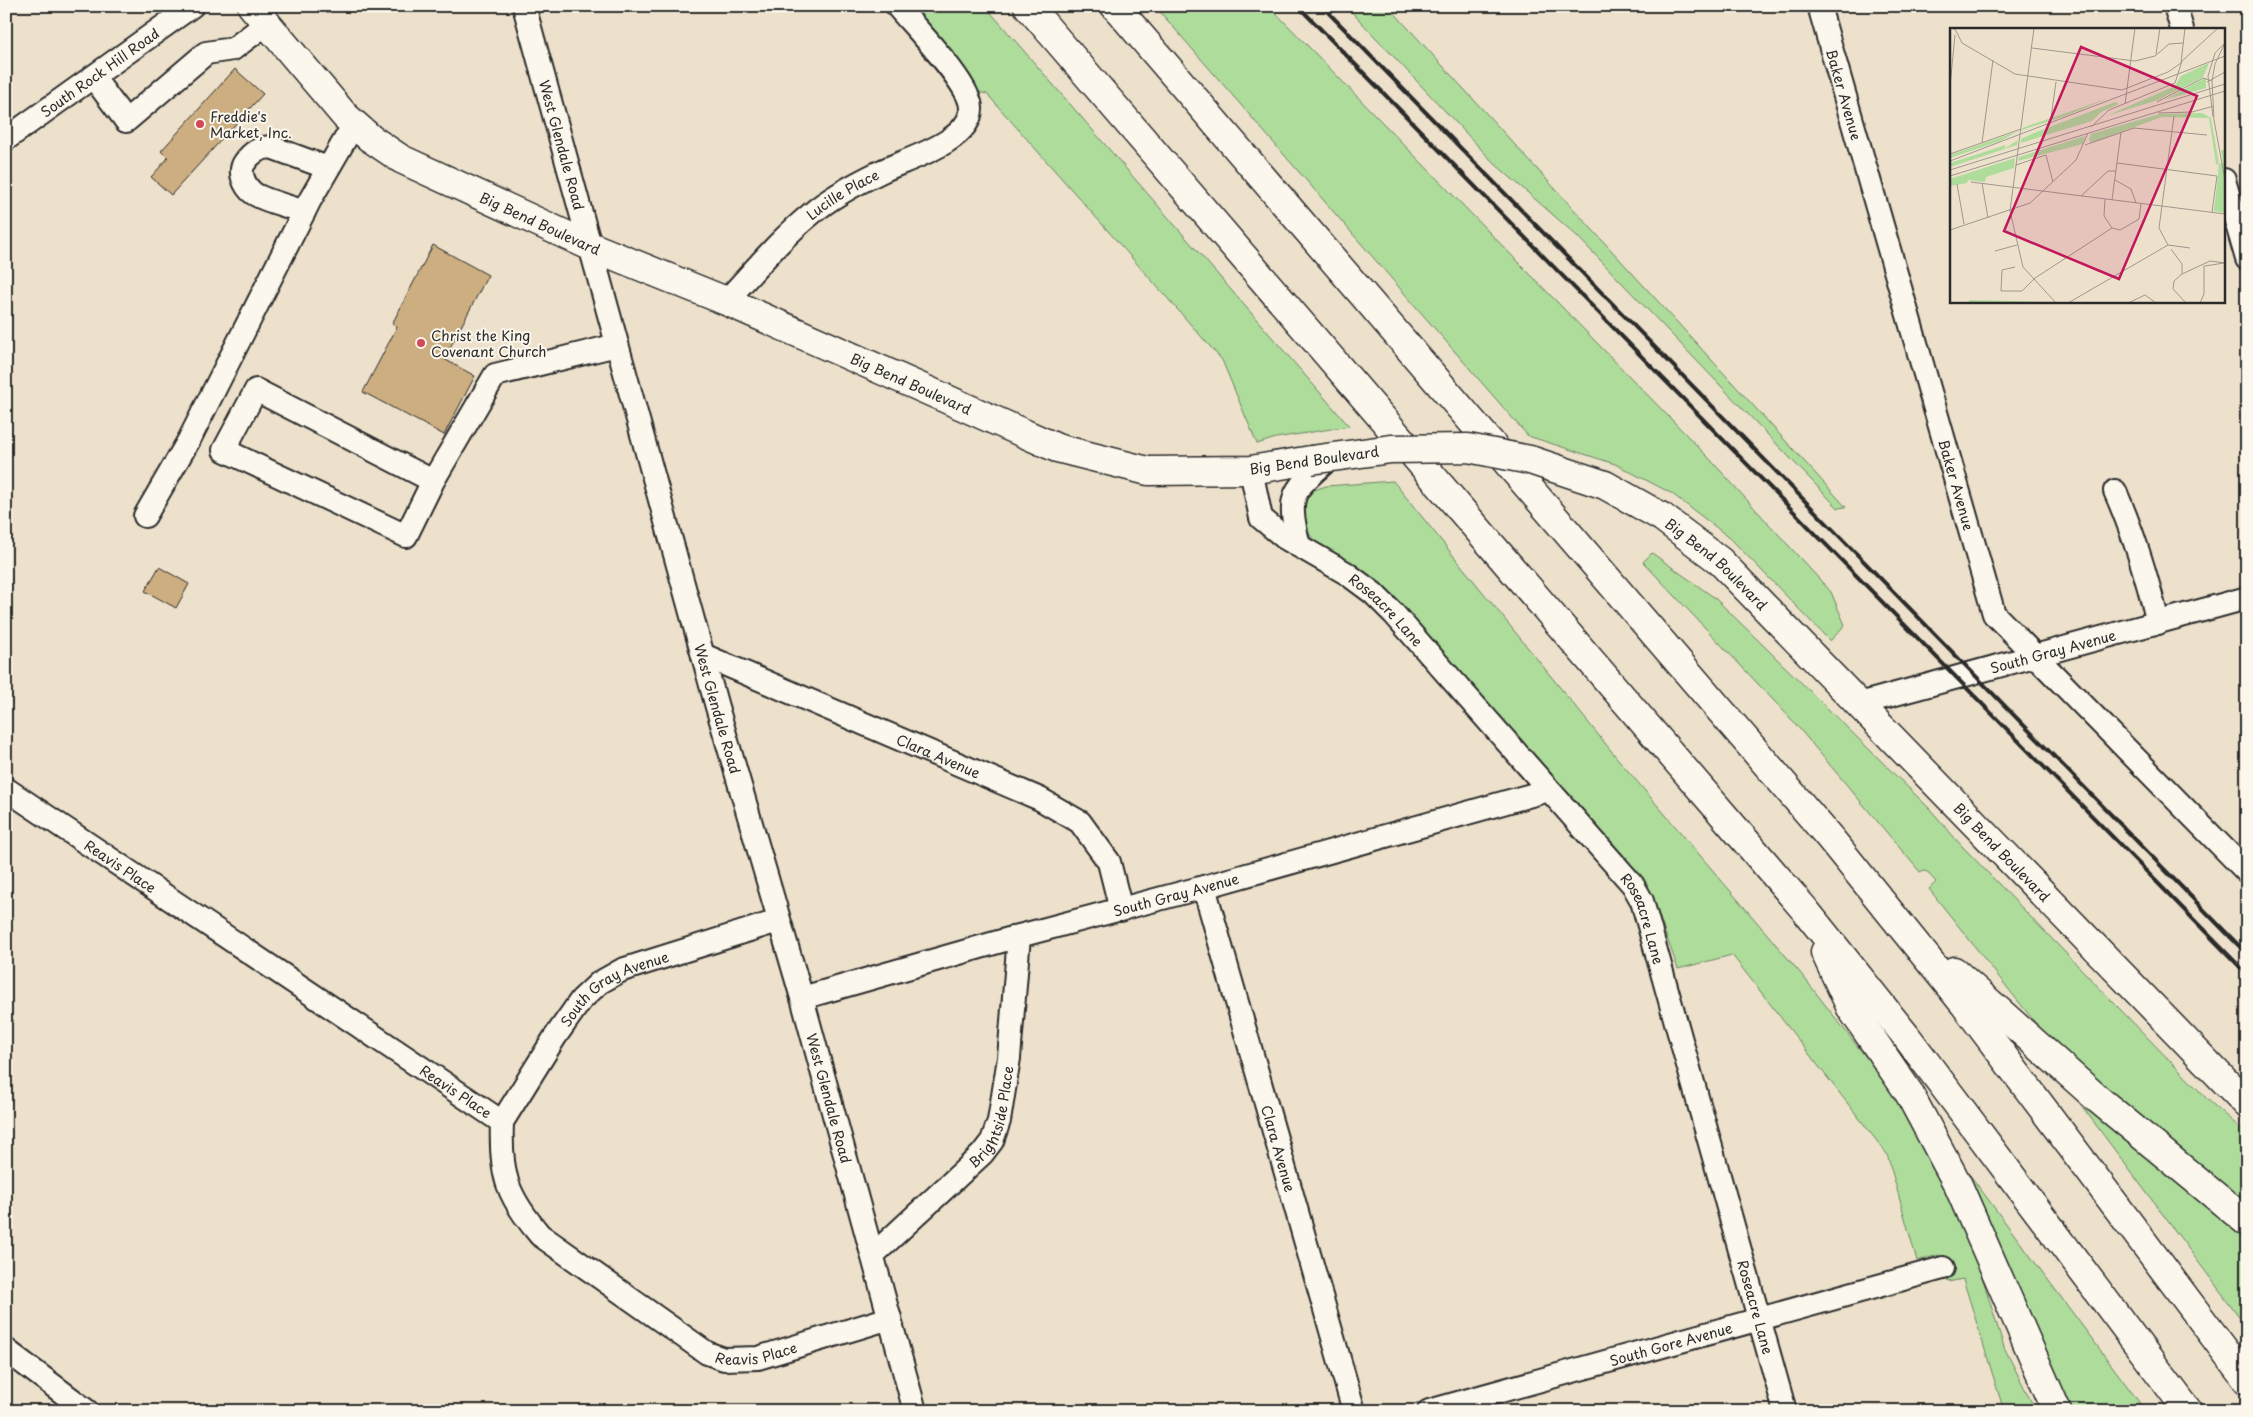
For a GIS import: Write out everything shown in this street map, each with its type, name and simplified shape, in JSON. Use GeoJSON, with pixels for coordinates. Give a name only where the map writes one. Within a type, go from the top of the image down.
{"type":"FeatureCollection","features":[{"type":"Feature","properties":{"kind":"main road"},"geometry":{"type":"LineString","coordinates":[[1028,6],[1805,910],[1906,1036],[2188,1411]]}},
{"type":"Feature","properties":{"kind":"main road"},"geometry":{"type":"LineString","coordinates":[[1115,6],[1762,758],[1902,926],[2247,1380]]}},
{"type":"Feature","properties":{"kind":"main road","name":"Big Bend Boulevard"},"geometry":{"type":"LineString","coordinates":[[259,15],[323,92],[354,124],[370,138],[401,158],[590,246],[726,301],[1058,448],[1148,471],[1251,470],[1391,449],[1468,448],[1530,460],[1606,485],[1662,517],[1720,561],[2247,1104]]}},
{"type":"Feature","properties":{"kind":"main road"},"geometry":{"type":"LineString","coordinates":[[1805,910],[1852,1008],[1909,1093],[1958,1186],[2057,1411]]}},
{"type":"Feature","properties":{"kind":"main road"},"geometry":{"type":"LineString","coordinates":[[1902,926],[2099,1100],[2247,1222]]}},
{"type":"Feature","properties":{"kind":"street","name":"South Rock Hill Road"},"geometry":{"type":"LineString","coordinates":[[6,138],[192,6]]}},
{"type":"Feature","properties":{"kind":"street","name":"West Glendale Road"},"geometry":{"type":"LineString","coordinates":[[524,6],[703,655],[874,1254],[915,1411]]}},
{"type":"Feature","properties":{"kind":"street","name":"Lucille Place"},"geometry":{"type":"LineString","coordinates":[[726,301],[784,238],[812,213],[848,188],[953,138],[968,124],[971,102],[958,79],[896,6]]}},
{"type":"Feature","properties":{"kind":"street","name":"Baker Avenue"},"geometry":{"type":"LineString","coordinates":[[1819,6],[1994,614],[2034,657],[2247,872]]}},
{"type":"Feature","properties":{"kind":"street"},"geometry":{"type":"LineString","coordinates":[[2175,6],[2182,28]]}},
{"type":"Feature","properties":{"kind":"street"},"geometry":{"type":"LineString","coordinates":[[93,77],[126,121],[206,53],[234,49],[259,15]]}},
{"type":"Feature","properties":{"kind":"street"},"geometry":{"type":"LineString","coordinates":[[145,516],[189,440],[304,212],[354,124]]}},
{"type":"Feature","properties":{"kind":"street"},"geometry":{"type":"LineString","coordinates":[[304,212],[254,194],[242,177],[242,166],[252,153],[262,148],[271,147],[328,168]]}},
{"type":"Feature","properties":{"kind":"street"},"geometry":{"type":"LineString","coordinates":[[2226,187],[2247,259]]}},
{"type":"Feature","properties":{"kind":"street"},"geometry":{"type":"LineString","coordinates":[[433,481],[256,390],[224,450],[406,536],[433,481],[495,375],[618,345]]}},
{"type":"Feature","properties":{"kind":"street"},"geometry":{"type":"LineString","coordinates":[[1299,546],[1292,516],[1293,498],[1321,458]]}},
{"type":"Feature","properties":{"kind":"street","name":"Roseacre Lane"},"geometry":{"type":"LineString","coordinates":[[1251,470],[1261,518],[1286,538],[1346,573],[1373,593],[1394,614],[1633,885],[1642,901],[1785,1411]]}},
{"type":"Feature","properties":{"kind":"street"},"geometry":{"type":"LineString","coordinates":[[2115,491],[2140,554],[2158,622]]}},
{"type":"Feature","properties":{"kind":"street","name":"South Gray Avenue"},"geometry":{"type":"LineString","coordinates":[[1859,704],[2247,598]]}},
{"type":"Feature","properties":{"kind":"street","name":"Clara Avenue"},"geometry":{"type":"LineString","coordinates":[[703,655],[1040,799],[1080,822],[1109,862],[1120,910]]}},
{"type":"Feature","properties":{"kind":"street","name":"Reavis Place"},"geometry":{"type":"LineString","coordinates":[[6,788],[502,1122],[501,1154],[505,1178],[511,1196],[522,1214],[540,1235],[707,1353],[724,1359],[758,1358],[890,1318]]}},
{"type":"Feature","properties":{"kind":"street","name":"South Gray Avenue"},"geometry":{"type":"LineString","coordinates":[[802,998],[1019,936],[1204,887],[1549,790]]}},
{"type":"Feature","properties":{"kind":"street","name":"Clara Avenue"},"geometry":{"type":"LineString","coordinates":[[1204,887],[1354,1411]]}},
{"type":"Feature","properties":{"kind":"street","name":"South Gray Avenue"},"geometry":{"type":"LineString","coordinates":[[502,1122],[560,1029],[581,1000],[599,982],[622,970],[778,921]]}},
{"type":"Feature","properties":{"kind":"street","name":"Brightside Place"},"geometry":{"type":"LineString","coordinates":[[874,1254],[982,1154],[992,1141],[999,1121],[1009,1058],[1019,936]]}},
{"type":"Feature","properties":{"kind":"street","name":"South Gore Avenue"},"geometry":{"type":"LineString","coordinates":[[1429,1411],[1943,1268]]}},
{"type":"Feature","properties":{"kind":"street"},"geometry":{"type":"LineString","coordinates":[[6,1350],[87,1411]]}},
{"type":"Feature","properties":{"kind":"green space"},"geometry":{"type":"Polygon","coordinates":[[[910,6],[985,6],[1349,426],[1276,438],[1257,444],[1222,360],[987,94],[978,92],[910,6]]]}},
{"type":"Feature","properties":{"kind":"green space"},"geometry":{"type":"Polygon","coordinates":[[[1155,6],[1269,6],[1706,455],[1831,592],[1845,625],[1830,641],[1730,538],[1671,493],[1615,464],[1528,436],[1155,6]]]}},
{"type":"Feature","properties":{"kind":"green space"},"geometry":{"type":"Polygon","coordinates":[[[1346,6],[1388,6],[1846,507],[1838,508],[1577,236],[1494,163],[1346,6]]]}},
{"type":"Feature","properties":{"kind":"green space"},"geometry":{"type":"Polygon","coordinates":[[[1393,481],[1617,758],[1802,975],[1900,1101],[1924,1140],[1974,1251],[2004,1347],[2036,1411],[2004,1411],[1963,1279],[1948,1282],[1939,1255],[1917,1261],[1887,1154],[1732,955],[1678,969],[1654,902],[1644,881],[1627,859],[1470,682],[1390,597],[1330,553],[1313,539],[1302,525],[1305,500],[1314,490],[1326,486],[1393,481]]]}},
{"type":"Feature","properties":{"kind":"green space"},"geometry":{"type":"Polygon","coordinates":[[[1652,553],[1715,598],[1929,808],[1961,845],[2208,1100],[2247,1134],[2247,1211],[2045,1035],[1929,889],[1936,882],[1926,871],[1920,872],[1792,720],[1643,562],[1652,553]]]}},
{"type":"Feature","properties":{"kind":"green space"},"geometry":{"type":"Polygon","coordinates":[[[2072,1093],[2247,1234],[2247,1327],[2072,1093]]]}},
{"type":"Feature","properties":{"kind":"green space"},"geometry":{"type":"Polygon","coordinates":[[[1961,1163],[2146,1411],[2073,1411],[1958,1169],[1961,1163]]]}},
{"type":"Feature","properties":{"kind":"building"},"geometry":{"type":"Polygon","coordinates":[[[235,69],[263,94],[171,195],[151,177],[168,158],[161,151],[235,69]]]}},
{"type":"Feature","properties":{"kind":"building","name":"Christ the King Covenant Church"},"geometry":{"type":"Polygon","coordinates":[[[433,245],[488,275],[444,359],[475,376],[444,435],[363,392],[397,327],[392,324],[433,245]]]}},
{"type":"Feature","properties":{"kind":"building"},"geometry":{"type":"Polygon","coordinates":[[[159,567],[189,584],[176,608],[145,591],[159,567]]]}},
{"type":"Feature","properties":{"kind":"railway"},"geometry":{"type":"LineString","coordinates":[[1298,6],[2247,974]]}},
{"type":"Feature","properties":{"kind":"railway"},"geometry":{"type":"LineString","coordinates":[[1322,6],[2247,954]]}},
{"type":"Feature","properties":{"kind":"place","name":"Freddie's Market, Inc."},"geometry":{"type":"Point","coordinates":[200,124]}},
{"type":"Feature","properties":{"kind":"place","name":"Christ the King Covenant Church"},"geometry":{"type":"Point","coordinates":[421,343]}}]}
